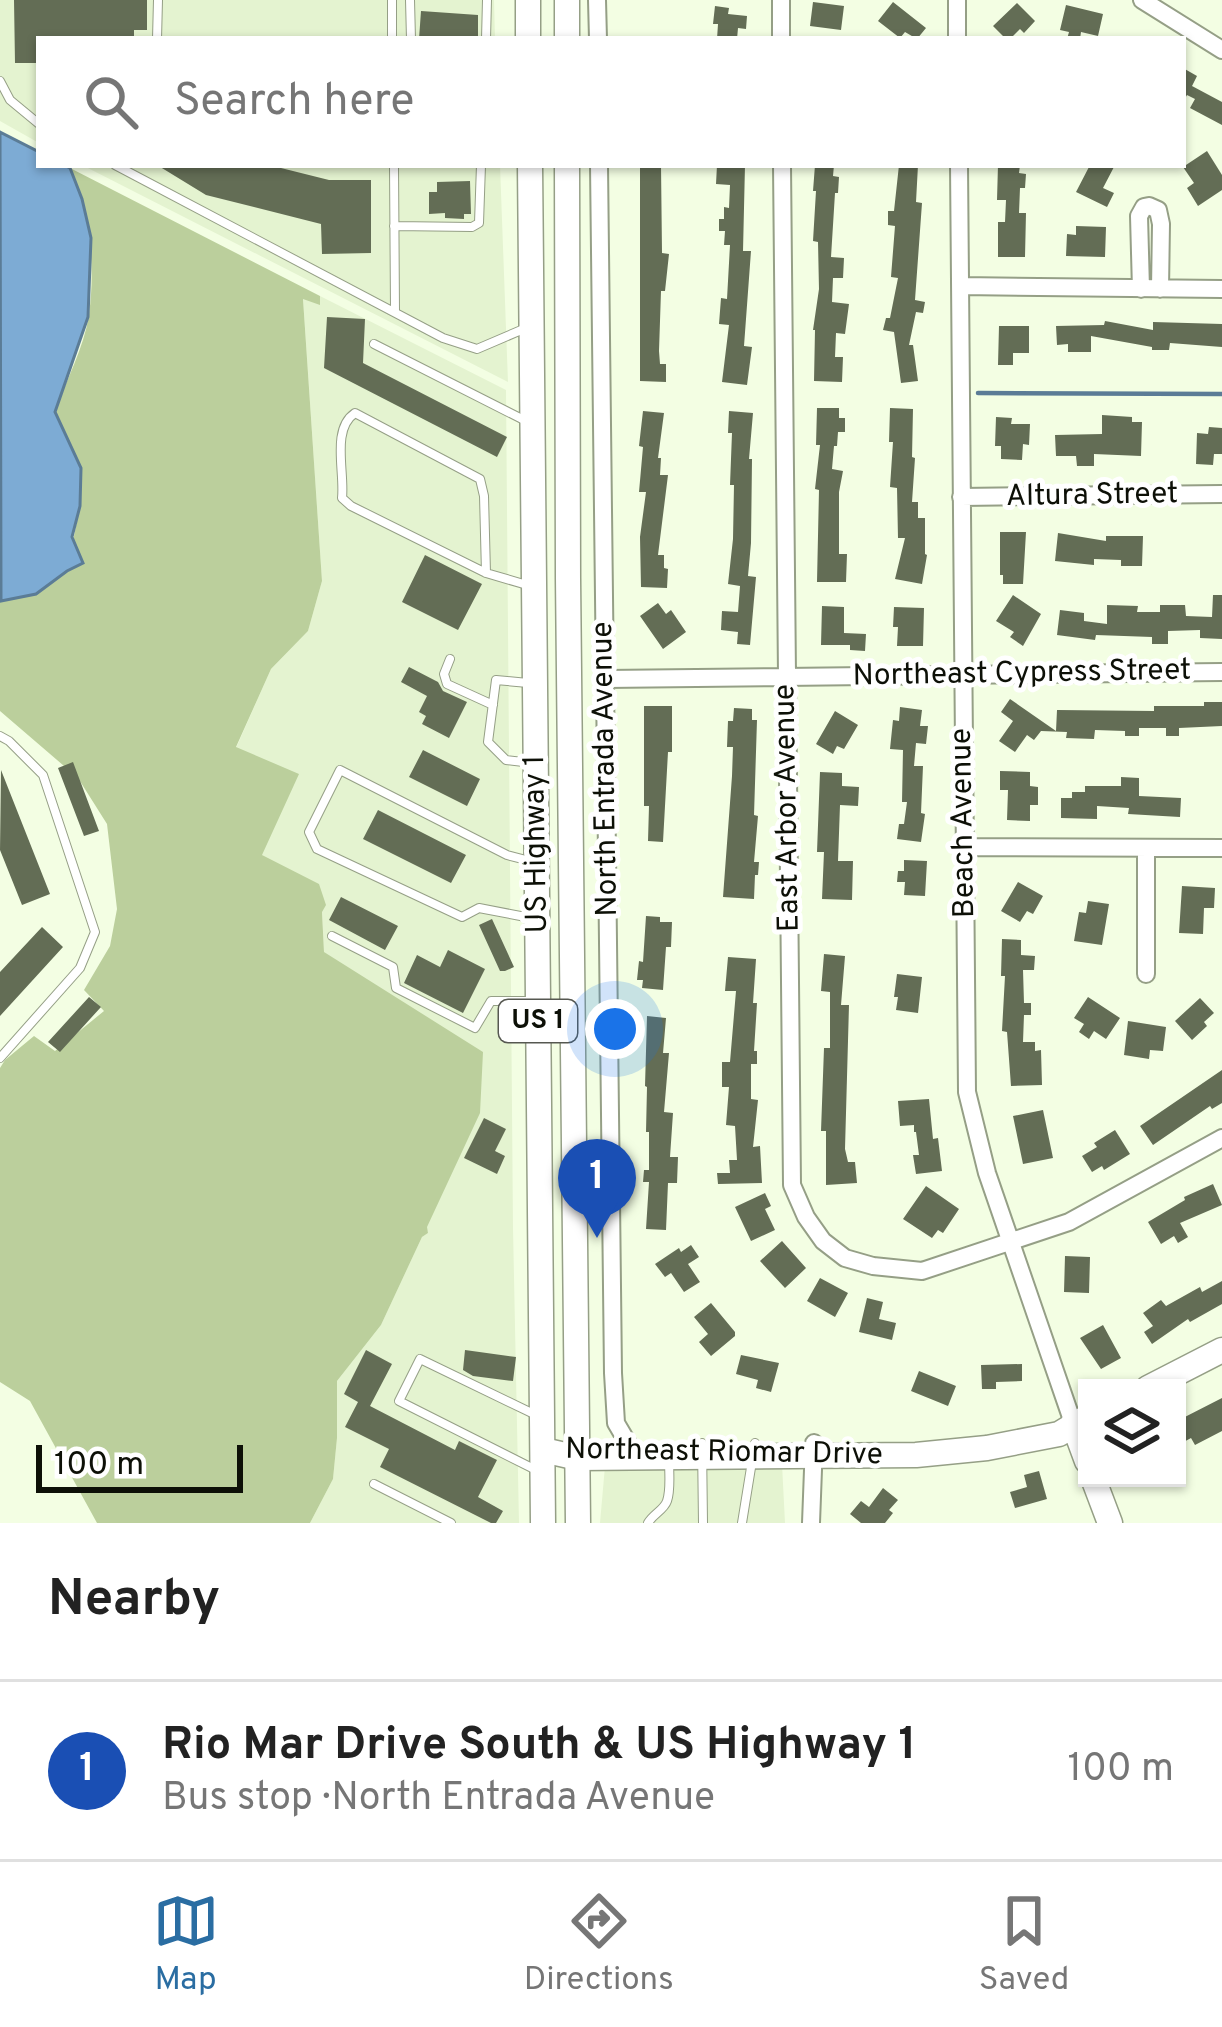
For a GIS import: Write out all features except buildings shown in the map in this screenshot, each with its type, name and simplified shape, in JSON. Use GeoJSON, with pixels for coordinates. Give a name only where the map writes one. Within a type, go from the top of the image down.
{"type":"FeatureCollection","features":[{"type":"Feature","properties":{"kind":"main road"},"geometry":{"type":"LineString","coordinates":[[528,0],[529,36]]}},
{"type":"Feature","properties":{"kind":"main road"},"geometry":{"type":"LineString","coordinates":[[567,0],[567,36]]}},
{"type":"Feature","properties":{"kind":"main road","name":"US Highway 1"},"geometry":{"type":"LineString","coordinates":[[530,168],[543,1523]]}},
{"type":"Feature","properties":{"kind":"main road","name":"US Highway 1"},"geometry":{"type":"LineString","coordinates":[[567,168],[578,1523]]}},
{"type":"Feature","properties":{"kind":"main road"},"geometry":{"type":"LineString","coordinates":[[533,519],[552,563],[568,578]]}},
{"type":"Feature","properties":{"kind":"main road"},"geometry":{"type":"LineString","coordinates":[[534,586],[550,598],[569,636]]}},
{"type":"Feature","properties":{"kind":"main road"},"geometry":{"type":"LineString","coordinates":[[1166,1379],[1222,1350]]}},
{"type":"Feature","properties":{"kind":"main road","name":"Northeast Riomar Drive"},"geometry":{"type":"LineString","coordinates":[[543,1461],[628,1444],[916,1455],[1059,1435],[1078,1421]]}},
{"type":"Feature","properties":{"kind":"main road","name":"Northeast Riomar Drive"},"geometry":{"type":"LineString","coordinates":[[578,1451],[670,1458],[702,1450]]}},
{"type":"Feature","properties":{"kind":"main road"},"geometry":{"type":"LineString","coordinates":[[1096,1487],[1110,1523]]}},
{"type":"Feature","properties":{"kind":"street"},"geometry":{"type":"LineString","coordinates":[[597,0],[598,36]]}},
{"type":"Feature","properties":{"kind":"street"},"geometry":{"type":"LineString","coordinates":[[781,0],[781,36]]}},
{"type":"Feature","properties":{"kind":"street"},"geometry":{"type":"LineString","coordinates":[[956,0],[957,36]]}},
{"type":"Feature","properties":{"kind":"street"},"geometry":{"type":"LineString","coordinates":[[1142,0],[1222,50]]}},
{"type":"Feature","properties":{"kind":"street","name":"North Entrada Avenue"},"geometry":{"type":"LineString","coordinates":[[599,168],[613,1373],[616,1423],[628,1444]]}},
{"type":"Feature","properties":{"kind":"street","name":"East Arbor Avenue"},"geometry":{"type":"LineString","coordinates":[[782,168],[792,1184],[806,1217],[823,1241],[845,1258],[922,1271],[1069,1222],[1222,1138]]}},
{"type":"Feature","properties":{"kind":"street","name":"Beach Avenue"},"geometry":{"type":"LineString","coordinates":[[959,168],[967,1092],[987,1172],[1078,1415]]}},
{"type":"Feature","properties":{"kind":"street"},"geometry":{"type":"LineString","coordinates":[[961,286],[1222,289]]}},
{"type":"Feature","properties":{"kind":"street","name":"Altura Street"},"geometry":{"type":"LineString","coordinates":[[961,497],[1222,494]]}},
{"type":"Feature","properties":{"kind":"street","name":"Northeast Cypress Street"},"geometry":{"type":"LineString","coordinates":[[606,679],[1222,672]]}},
{"type":"Feature","properties":{"kind":"street"},"geometry":{"type":"LineString","coordinates":[[965,847],[1222,848]]}},
{"type":"Feature","properties":{"kind":"street"},"geometry":{"type":"LineString","coordinates":[[1145,849],[1146,974]]}},
{"type":"Feature","properties":{"kind":"street"},"geometry":{"type":"LineString","coordinates":[[577,1376],[598,1384],[613,1373]]}},
{"type":"Feature","properties":{"kind":"street"},"geometry":{"type":"LineString","coordinates":[[811,1523],[813,1449]]}},
{"type":"Feature","properties":{"kind":"lane"},"geometry":{"type":"LineString","coordinates":[[157,36],[158,0]]}},
{"type":"Feature","properties":{"kind":"lane"},"geometry":{"type":"LineString","coordinates":[[392,0],[392,36]]}},
{"type":"Feature","properties":{"kind":"lane"},"geometry":{"type":"LineString","coordinates":[[410,0],[411,36]]}},
{"type":"Feature","properties":{"kind":"lane"},"geometry":{"type":"LineString","coordinates":[[486,36],[487,0]]}},
{"type":"Feature","properties":{"kind":"lane"},"geometry":{"type":"LineString","coordinates":[[0,81],[10,100],[36,122]]}},
{"type":"Feature","properties":{"kind":"lane"},"geometry":{"type":"LineString","coordinates":[[121,168],[443,338],[477,349],[531,326]]}},
{"type":"Feature","properties":{"kind":"lane"},"geometry":{"type":"LineString","coordinates":[[394,168],[394,310]]}},
{"type":"Feature","properties":{"kind":"lane"},"geometry":{"type":"LineString","coordinates":[[394,226],[472,227],[479,223],[481,168]]}},
{"type":"Feature","properties":{"kind":"lane"},"geometry":{"type":"LineString","coordinates":[[374,344],[532,424]]}},
{"type":"Feature","properties":{"kind":"lane"},"geometry":{"type":"LineString","coordinates":[[486,573],[480,479],[355,412],[347,417],[341,430],[342,498],[486,573],[534,586]]}},
{"type":"Feature","properties":{"kind":"lane"},"geometry":{"type":"LineString","coordinates":[[450,658],[444,674],[447,684],[493,705]]}},
{"type":"Feature","properties":{"kind":"lane"},"geometry":{"type":"LineString","coordinates":[[535,684],[496,680],[488,742],[506,760],[536,764]]}},
{"type":"Feature","properties":{"kind":"lane"},"geometry":{"type":"LineString","coordinates":[[0,736],[43,775],[95,932],[80,968],[0,1058]]}},
{"type":"Feature","properties":{"kind":"lane"},"geometry":{"type":"LineString","coordinates":[[537,863],[508,855],[340,770],[309,832],[317,849],[461,917],[479,908],[537,920]]}},
{"type":"Feature","properties":{"kind":"lane"},"geometry":{"type":"LineString","coordinates":[[332,936],[393,967],[396,988],[475,1028],[491,1001],[538,1000]]}},
{"type":"Feature","properties":{"kind":"lane"},"geometry":{"type":"LineString","coordinates":[[542,1418],[420,1360],[399,1401],[543,1461]]}},
{"type":"Feature","properties":{"kind":"lane"},"geometry":{"type":"LineString","coordinates":[[702,1450],[703,1523]]}},
{"type":"Feature","properties":{"kind":"lane"},"geometry":{"type":"LineString","coordinates":[[742,1523],[755,1450]]}},
{"type":"Feature","properties":{"kind":"lane"},"geometry":{"type":"LineString","coordinates":[[648,1523],[668,1500],[670,1458]]}},
{"type":"Feature","properties":{"kind":"lane"},"geometry":{"type":"LineString","coordinates":[[374,1484],[451,1523]]}},
{"type":"Feature","properties":{"kind":"shaded area"},"geometry":{"type":"Polygon","coordinates":[[[0,0],[494,0],[495,36],[36,36],[36,141],[0,121],[0,0]]]}},
{"type":"Feature","properties":{"kind":"shaded area"},"geometry":{"type":"Polygon","coordinates":[[[70,168],[320,296],[320,305],[303,299],[322,581],[308,631],[271,669],[236,747],[299,774],[262,855],[319,884],[326,905],[322,912],[324,952],[483,1052],[480,1113],[428,1233],[381,1325],[337,1381],[333,1479],[310,1523],[97,1523],[30,1401],[0,1382],[0,1068],[34,1036],[55,1051],[104,1011],[84,990],[110,946],[117,909],[107,824],[78,778],[0,711],[0,601],[36,594],[67,571],[80,506],[81,468],[55,412],[83,340],[91,295],[89,240],[70,168]]]}},
{"type":"Feature","properties":{"kind":"shaded area"},"geometry":{"type":"Polygon","coordinates":[[[88,168],[500,168],[508,382],[88,168]]]}},
{"type":"Feature","properties":{"kind":"shaded area"},"geometry":{"type":"Polygon","coordinates":[[[320,296],[506,390],[519,1523],[310,1523],[333,1479],[337,1381],[381,1325],[428,1233],[324,952],[322,911],[262,855],[236,748],[271,669],[308,631],[322,581],[303,298],[320,304],[320,296]]]}},
{"type":"Feature","properties":{"kind":"shaded area"},"geometry":{"type":"Polygon","coordinates":[[[782,1464],[785,1523],[600,1523],[605,1466],[782,1464]]]}},
{"type":"Feature","properties":{"kind":"water"},"geometry":{"type":"Polygon","coordinates":[[[0,132],[36,150],[36,168],[70,168],[91,238],[88,317],[55,412],[81,468],[80,506],[72,537],[83,563],[36,594],[1,601],[0,132]]]}},
{"type":"Feature","properties":{"kind":"waterway"},"geometry":{"type":"LineString","coordinates":[[978,393],[1222,394]]}},
{"type":"Feature","properties":{"kind":"place","name":"Rio Mar Drive South & US Highway 1"},"geometry":{"type":"Point","coordinates":[597,1238]}}]}
